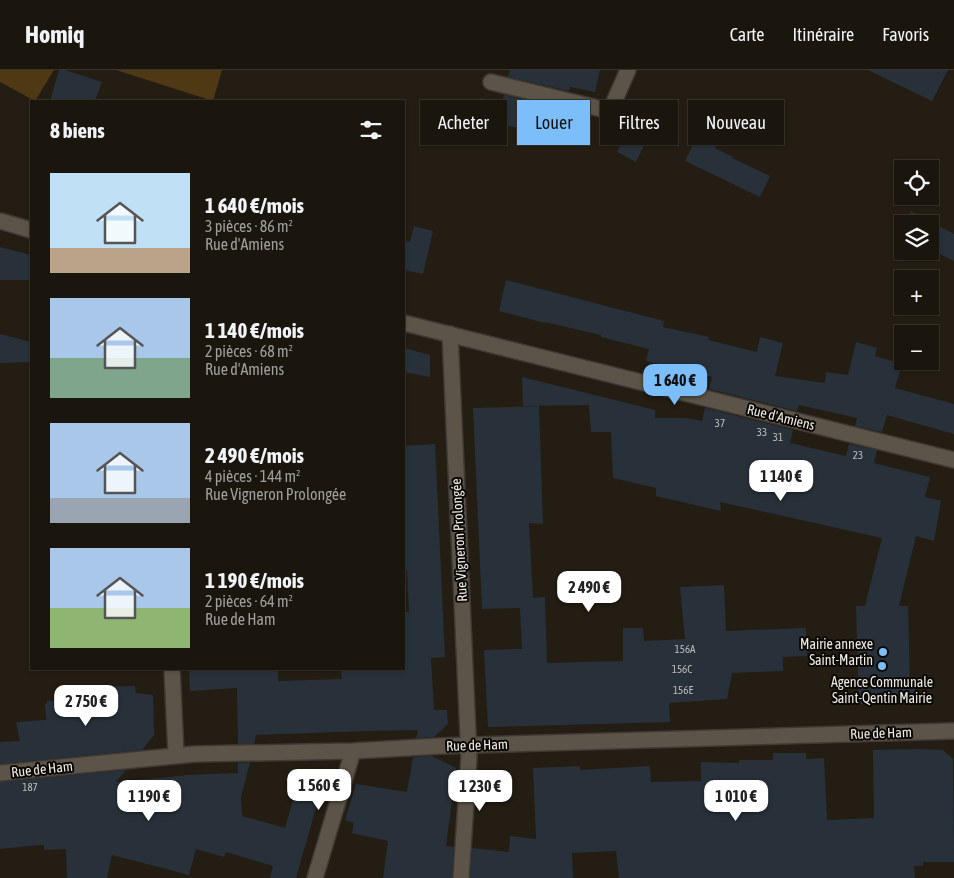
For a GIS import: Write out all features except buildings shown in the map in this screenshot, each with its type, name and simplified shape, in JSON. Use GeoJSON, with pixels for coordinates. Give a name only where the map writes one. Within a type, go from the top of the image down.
{"type":"FeatureCollection","features":[{"type":"Feature","properties":{"kind":"street"},"geometry":{"type":"LineString","coordinates":[[491,82],[610,111],[628,70]]}},
{"type":"Feature","properties":{"kind":"street"},"geometry":{"type":"LineString","coordinates":[[0,221],[30,230]]}},
{"type":"Feature","properties":{"kind":"street","name":"Rue d'Amiens"},"geometry":{"type":"LineString","coordinates":[[405,323],[954,460]]}},
{"type":"Feature","properties":{"kind":"street","name":"Rue Vigneron Prolongée"},"geometry":{"type":"LineString","coordinates":[[450,334],[468,745],[461,878]]}},
{"type":"Feature","properties":{"kind":"street"},"geometry":{"type":"LineString","coordinates":[[172,670],[176,754]]}},
{"type":"Feature","properties":{"kind":"street","name":"Rue de Ham"},"geometry":{"type":"LineString","coordinates":[[0,773],[176,754],[352,751],[468,745],[954,731]]}},
{"type":"Feature","properties":{"kind":"street"},"geometry":{"type":"LineString","coordinates":[[315,878],[352,751]]}},
{"type":"Feature","properties":{"kind":"shaded area"},"geometry":{"type":"Polygon","coordinates":[[[0,70],[54,70],[36,100],[0,82],[0,70]]]}},
{"type":"Feature","properties":{"kind":"shaded area"},"geometry":{"type":"Polygon","coordinates":[[[116,70],[222,70],[213,100],[116,70]]]}},
{"type":"Feature","properties":{"kind":"place","name":"Mairie annexe Saint-Martin"},"geometry":{"type":"Point","coordinates":[883,652]}},
{"type":"Feature","properties":{"kind":"place","name":"Agence Communale Saint-Qentin Mairie"},"geometry":{"type":"Point","coordinates":[882,666]}}]}
